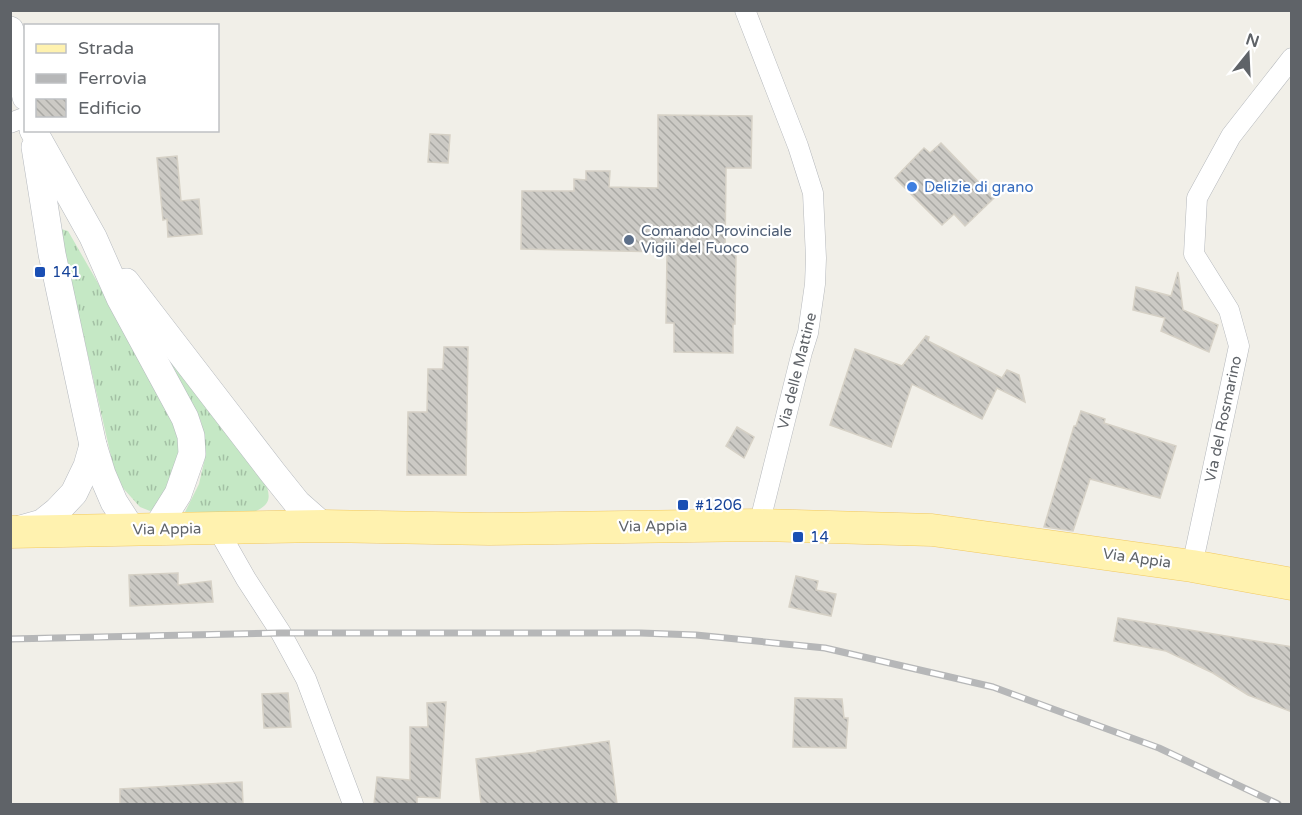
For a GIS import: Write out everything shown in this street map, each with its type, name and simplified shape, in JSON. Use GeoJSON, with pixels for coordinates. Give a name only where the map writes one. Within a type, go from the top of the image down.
{"type":"FeatureCollection","features":[{"type":"Feature","properties":{"kind":"main road"},"geometry":{"type":"LineString","coordinates":[[10,30],[24,89]]}},
{"type":"Feature","properties":{"kind":"main road"},"geometry":{"type":"LineString","coordinates":[[33,132],[52,254],[93,444],[114,502],[144,530],[178,494],[187,472],[192,454],[186,418],[120,298],[93,237],[34,132]]}},
{"type":"Feature","properties":{"kind":"main road"},"geometry":{"type":"LineString","coordinates":[[93,237],[273,474],[297,503],[323,526]]}},
{"type":"Feature","properties":{"kind":"main road"},"geometry":{"type":"LineString","coordinates":[[10,532],[42,523],[74,493],[80,483],[93,444]]}},
{"type":"Feature","properties":{"kind":"main road","name":"Via Appia"},"geometry":{"type":"LineString","coordinates":[[10,532],[323,526],[489,529],[759,525],[932,530],[1192,566],[1292,584]]}},
{"type":"Feature","properties":{"kind":"street","name":"Via delle Mattine"},"geometry":{"type":"LineString","coordinates":[[745,10],[798,146],[813,193],[815,225],[815,276],[808,333],[759,525]]}},
{"type":"Feature","properties":{"kind":"street","name":"Via del Rosmarino"},"geometry":{"type":"LineString","coordinates":[[1192,566],[1239,346],[1229,310],[1194,254],[1197,198],[1231,136],[1292,58]]}},
{"type":"Feature","properties":{"kind":"street"},"geometry":{"type":"LineString","coordinates":[[217,528],[281,633],[306,679],[353,804]]}},
{"type":"Feature","properties":{"kind":"green space"},"geometry":{"type":"Polygon","coordinates":[[[61,229],[68,231],[163,396],[183,452],[160,506],[150,511],[140,507],[122,487],[113,465],[61,229]]]}},
{"type":"Feature","properties":{"kind":"green space"},"geometry":{"type":"Polygon","coordinates":[[[146,319],[264,478],[269,497],[262,508],[256,511],[184,514],[199,484],[205,458],[201,421],[146,319]]]}},
{"type":"Feature","properties":{"kind":"building"},"geometry":{"type":"Polygon","coordinates":[[[658,115],[752,116],[751,168],[726,168],[725,253],[736,253],[733,353],[674,352],[674,323],[666,323],[667,252],[521,249],[522,191],[574,191],[574,179],[586,180],[586,171],[610,171],[609,187],[658,188],[658,115]]]}},
{"type":"Feature","properties":{"kind":"building"},"geometry":{"type":"Polygon","coordinates":[[[430,134],[450,135],[448,163],[428,162],[430,134]]]}},
{"type":"Feature","properties":{"kind":"building"},"geometry":{"type":"Polygon","coordinates":[[[941,143],[994,198],[965,226],[954,214],[942,225],[895,178],[924,148],[930,153],[941,143]]]}},
{"type":"Feature","properties":{"kind":"building"},"geometry":{"type":"Polygon","coordinates":[[[177,156],[181,201],[199,199],[202,234],[168,237],[167,219],[163,220],[157,158],[177,156]]]}},
{"type":"Feature","properties":{"kind":"building"},"geometry":{"type":"Polygon","coordinates":[[[1178,272],[1183,310],[1218,325],[1209,352],[1161,331],[1165,318],[1133,310],[1136,287],[1171,296],[1178,272]]]}},
{"type":"Feature","properties":{"kind":"building"},"geometry":{"type":"Polygon","coordinates":[[[926,336],[929,337],[928,341],[1002,378],[1007,370],[1019,375],[1025,402],[997,388],[982,419],[912,384],[891,447],[830,425],[855,349],[902,366],[926,336]]]}},
{"type":"Feature","properties":{"kind":"building"},"geometry":{"type":"Polygon","coordinates":[[[444,347],[468,347],[466,475],[407,475],[408,412],[427,412],[428,369],[443,369],[444,347]]]}},
{"type":"Feature","properties":{"kind":"building"},"geometry":{"type":"Polygon","coordinates":[[[1081,411],[1105,419],[1104,423],[1176,446],[1160,498],[1090,479],[1073,531],[1044,527],[1074,426],[1076,426],[1081,411]]]}},
{"type":"Feature","properties":{"kind":"building"},"geometry":{"type":"Polygon","coordinates":[[[737,427],[754,437],[744,458],[726,446],[737,427]]]}},
{"type":"Feature","properties":{"kind":"building"},"geometry":{"type":"Polygon","coordinates":[[[178,573],[178,585],[211,581],[213,602],[130,606],[129,575],[178,573]]]}},
{"type":"Feature","properties":{"kind":"building"},"geometry":{"type":"Polygon","coordinates":[[[796,576],[818,581],[816,590],[836,594],[831,616],[789,607],[796,576]]]}},
{"type":"Feature","properties":{"kind":"building"},"geometry":{"type":"Polygon","coordinates":[[[1118,618],[1292,647],[1292,712],[1248,695],[1213,673],[1166,651],[1114,641],[1118,618]]]}},
{"type":"Feature","properties":{"kind":"building"},"geometry":{"type":"Polygon","coordinates":[[[288,693],[291,727],[264,728],[262,694],[288,693]]]}},
{"type":"Feature","properties":{"kind":"building"},"geometry":{"type":"Polygon","coordinates":[[[795,698],[842,699],[844,718],[848,718],[846,748],[793,747],[795,698]]]}},
{"type":"Feature","properties":{"kind":"building"},"geometry":{"type":"Polygon","coordinates":[[[446,702],[440,798],[417,797],[417,804],[374,804],[377,777],[410,780],[410,727],[428,727],[427,703],[446,702]]]}},
{"type":"Feature","properties":{"kind":"building"},"geometry":{"type":"Polygon","coordinates":[[[609,741],[617,804],[481,804],[476,759],[609,741]]]}},
{"type":"Feature","properties":{"kind":"building"},"geometry":{"type":"Polygon","coordinates":[[[242,782],[243,804],[120,804],[120,789],[242,782]]]}},
{"type":"Feature","properties":{"kind":"railway"},"geometry":{"type":"LineString","coordinates":[[10,639],[281,633],[641,633],[696,635],[825,648],[993,687],[1159,748],[1278,804]]}},
{"type":"Feature","properties":{"kind":"place","name":"Delizie di grano"},"geometry":{"type":"Point","coordinates":[912,187]}},
{"type":"Feature","properties":{"kind":"place","name":"Comando Provinciale Vigili del Fuoco"},"geometry":{"type":"Point","coordinates":[629,240]}},
{"type":"Feature","properties":{"kind":"place","name":"141"},"geometry":{"type":"Point","coordinates":[40,272]}},
{"type":"Feature","properties":{"kind":"place","name":"#1206"},"geometry":{"type":"Point","coordinates":[683,505]}},
{"type":"Feature","properties":{"kind":"place","name":"14"},"geometry":{"type":"Point","coordinates":[798,537]}}]}
